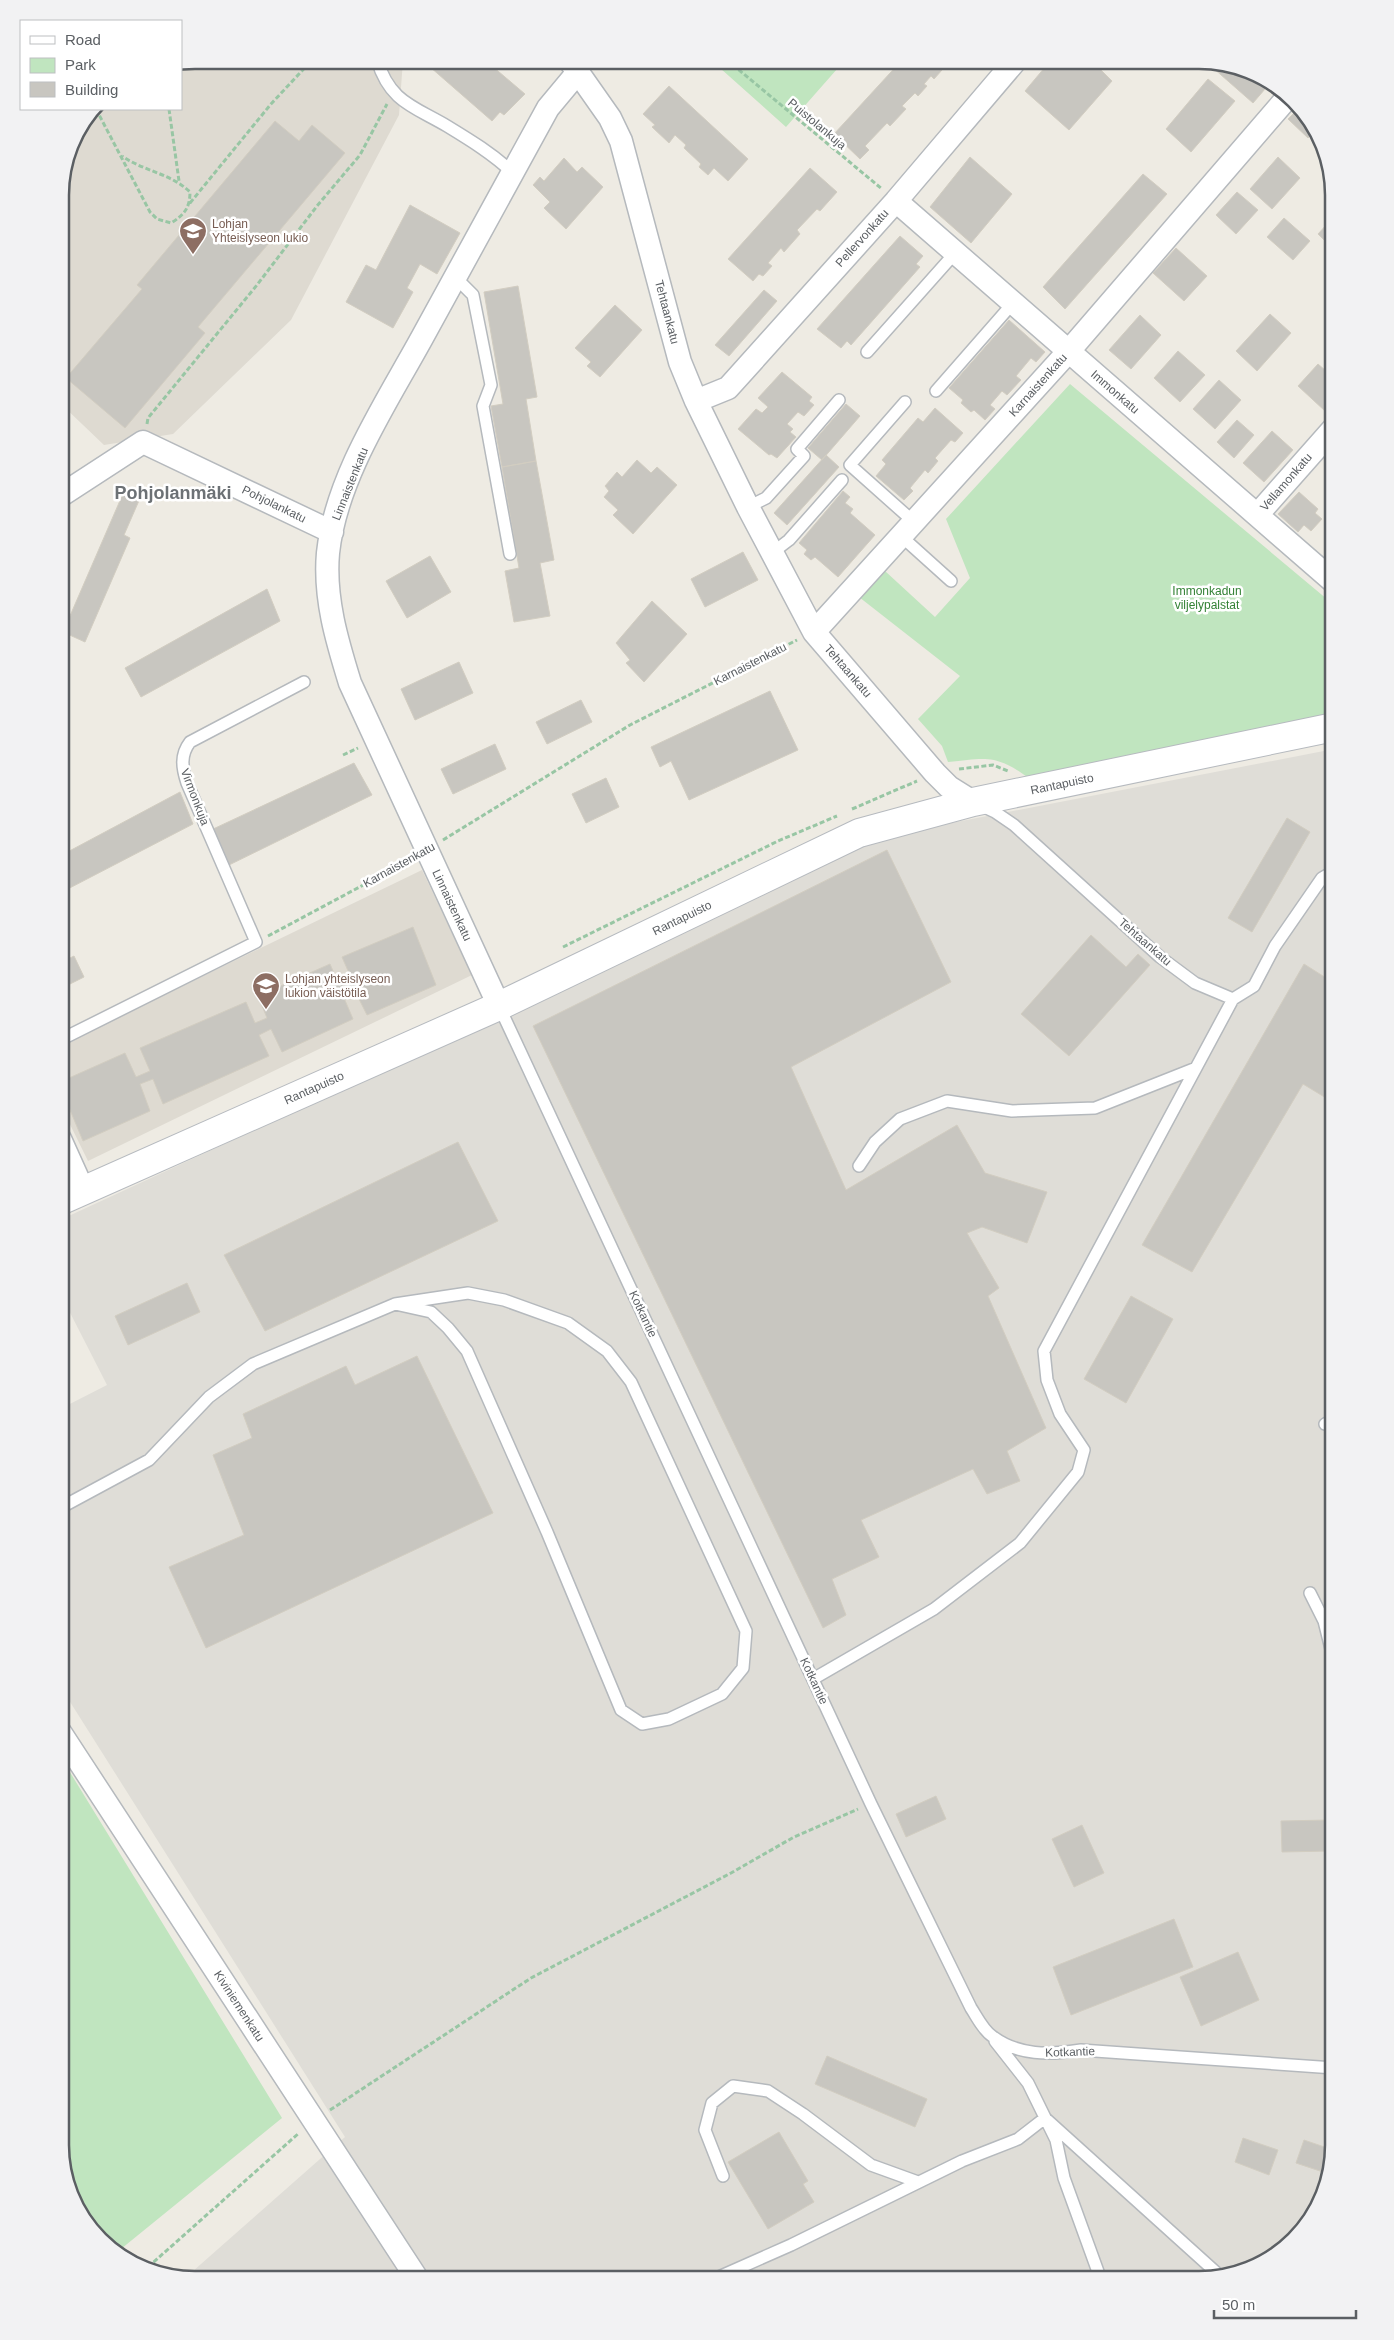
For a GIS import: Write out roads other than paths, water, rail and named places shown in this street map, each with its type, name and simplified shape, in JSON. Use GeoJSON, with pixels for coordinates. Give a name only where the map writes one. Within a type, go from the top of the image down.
{"type":"FeatureCollection","features":[{"type":"Feature","properties":{"kind":"street","name":"Linnaistenkatu"},"geometry":{"type":"LineString","coordinates":[[499,1006],[350,682],[335,635],[327,573],[336,511],[373,427],[548,108],[572,69]]}},
{"type":"Feature","properties":{"kind":"street","name":"Tehtaankatu"},"geometry":{"type":"LineString","coordinates":[[576,69],[610,118],[621,141],[680,362],[696,401],[748,507],[814,632],[949,787],[973,802]]}},
{"type":"Feature","properties":{"kind":"street","name":"Pellervonkatu"},"geometry":{"type":"LineString","coordinates":[[696,401],[728,388],[896,201],[1008,69]]}},
{"type":"Feature","properties":{"kind":"street","name":"Karnaistenkatu"},"geometry":{"type":"LineString","coordinates":[[814,632],[1068,352],[1284,102]]}},
{"type":"Feature","properties":{"kind":"street","name":"Immonkatu"},"geometry":{"type":"LineString","coordinates":[[896,201],[1325,574]]}},
{"type":"Feature","properties":{"kind":"street","name":"Vellamonkatu"},"geometry":{"type":"LineString","coordinates":[[1258,514],[1325,438]]}},
{"type":"Feature","properties":{"kind":"street","name":"Pohjolankatu"},"geometry":{"type":"LineString","coordinates":[[69,490],[143,442],[332,532]]}},
{"type":"Feature","properties":{"kind":"street","name":"Rantapuisto"},"geometry":{"type":"LineString","coordinates":[[72,1196],[499,1006],[859,833],[973,802],[1325,729]]}},
{"type":"Feature","properties":{"kind":"street"},"geometry":{"type":"LineString","coordinates":[[69,1182],[72,1196]]}},
{"type":"Feature","properties":{"kind":"street","name":"Kiviniemenkatu"},"geometry":{"type":"LineString","coordinates":[[69,1746],[412,2271]]}},
{"type":"Feature","properties":{"kind":"lane"},"geometry":{"type":"LineString","coordinates":[[381,69],[393,93],[412,109],[474,142],[513,173]]}},
{"type":"Feature","properties":{"kind":"lane"},"geometry":{"type":"LineString","coordinates":[[867,352],[955,253]]}},
{"type":"Feature","properties":{"kind":"lane"},"geometry":{"type":"LineString","coordinates":[[456,278],[473,295],[491,385],[483,406],[510,554]]}},
{"type":"Feature","properties":{"kind":"lane"},"geometry":{"type":"LineString","coordinates":[[936,391],[1013,303]]}},
{"type":"Feature","properties":{"kind":"lane"},"geometry":{"type":"LineString","coordinates":[[748,507],[766,498],[804,456],[797,448],[839,400]]}},
{"type":"Feature","properties":{"kind":"lane"},"geometry":{"type":"LineString","coordinates":[[905,402],[850,465],[951,581]]}},
{"type":"Feature","properties":{"kind":"lane"},"geometry":{"type":"LineString","coordinates":[[772,553],[789,540],[842,480]]}},
{"type":"Feature","properties":{"kind":"lane","name":"Virmonkuja"},"geometry":{"type":"LineString","coordinates":[[69,1036],[256,942],[183,771],[182,757],[190,742],[304,682]]}},
{"type":"Feature","properties":{"kind":"lane","name":"Tehtaankatu"},"geometry":{"type":"LineString","coordinates":[[973,802],[995,812],[1014,825],[1160,957],[1195,983],[1232,999]]}},
{"type":"Feature","properties":{"kind":"lane"},"geometry":{"type":"LineString","coordinates":[[813,1679],[934,1609],[1020,1543],[1078,1472],[1084,1450],[1060,1414],[1047,1380],[1044,1351],[1232,999],[1254,986],[1275,946],[1325,876]]}},
{"type":"Feature","properties":{"kind":"lane","name":"Kotkantie"},"geometry":{"type":"LineString","coordinates":[[499,1006],[871,1804],[971,2008],[990,2035],[1012,2048],[1037,2054],[1056,2054],[1081,2050],[1325,2067]]}},
{"type":"Feature","properties":{"kind":"lane"},"geometry":{"type":"LineString","coordinates":[[859,1166],[875,1142],[900,1119],[947,1100],[1012,1112],[1095,1108],[1196,1068]]}},
{"type":"Feature","properties":{"kind":"lane"},"geometry":{"type":"LineString","coordinates":[[69,1503],[149,1460],[208,1397],[253,1364],[395,1304],[468,1293],[504,1300],[568,1323],[607,1351],[631,1382],[746,1631],[743,1668],[722,1694],[669,1719],[642,1724],[621,1710],[547,1532],[467,1351],[448,1328],[431,1312],[395,1304]]}},
{"type":"Feature","properties":{"kind":"lane"},"geometry":{"type":"LineString","coordinates":[[1310,1593],[1325,1624]]}},
{"type":"Feature","properties":{"kind":"lane"},"geometry":{"type":"LineString","coordinates":[[990,2035],[1028,2083],[1046,2118],[1056,2140],[1064,2178],[1099,2271]]}},
{"type":"Feature","properties":{"kind":"lane"},"geometry":{"type":"LineString","coordinates":[[723,2176],[705,2130],[712,2103],[733,2086],[768,2091],[804,2114],[871,2165],[918,2182]]}},
{"type":"Feature","properties":{"kind":"lane"},"geometry":{"type":"LineString","coordinates":[[733,2271],[792,2245],[962,2161],[1018,2139],[1046,2118]]}},
{"type":"Feature","properties":{"kind":"lane"},"geometry":{"type":"LineString","coordinates":[[1046,2118],[1213,2270]]}},
{"type":"Feature","properties":{"kind":"place","name":"Lohjan Yhteislyseon lukio"},"geometry":{"type":"Point","coordinates":[193,255]}},
{"type":"Feature","properties":{"kind":"place","name":"Lohjan yhteislyseon lukion väistötila"},"geometry":{"type":"Point","coordinates":[266,1010]}},
{"type":"Feature","properties":{"kind":"district","name":"Pohjolanmäki"},"geometry":{"type":"Point","coordinates":[173,493]}},
{"type":"Feature","properties":{"kind":"park label","name":"Immonkadun viljelypalstat"},"geometry":{"type":"Point","coordinates":[1207,598]}}]}
